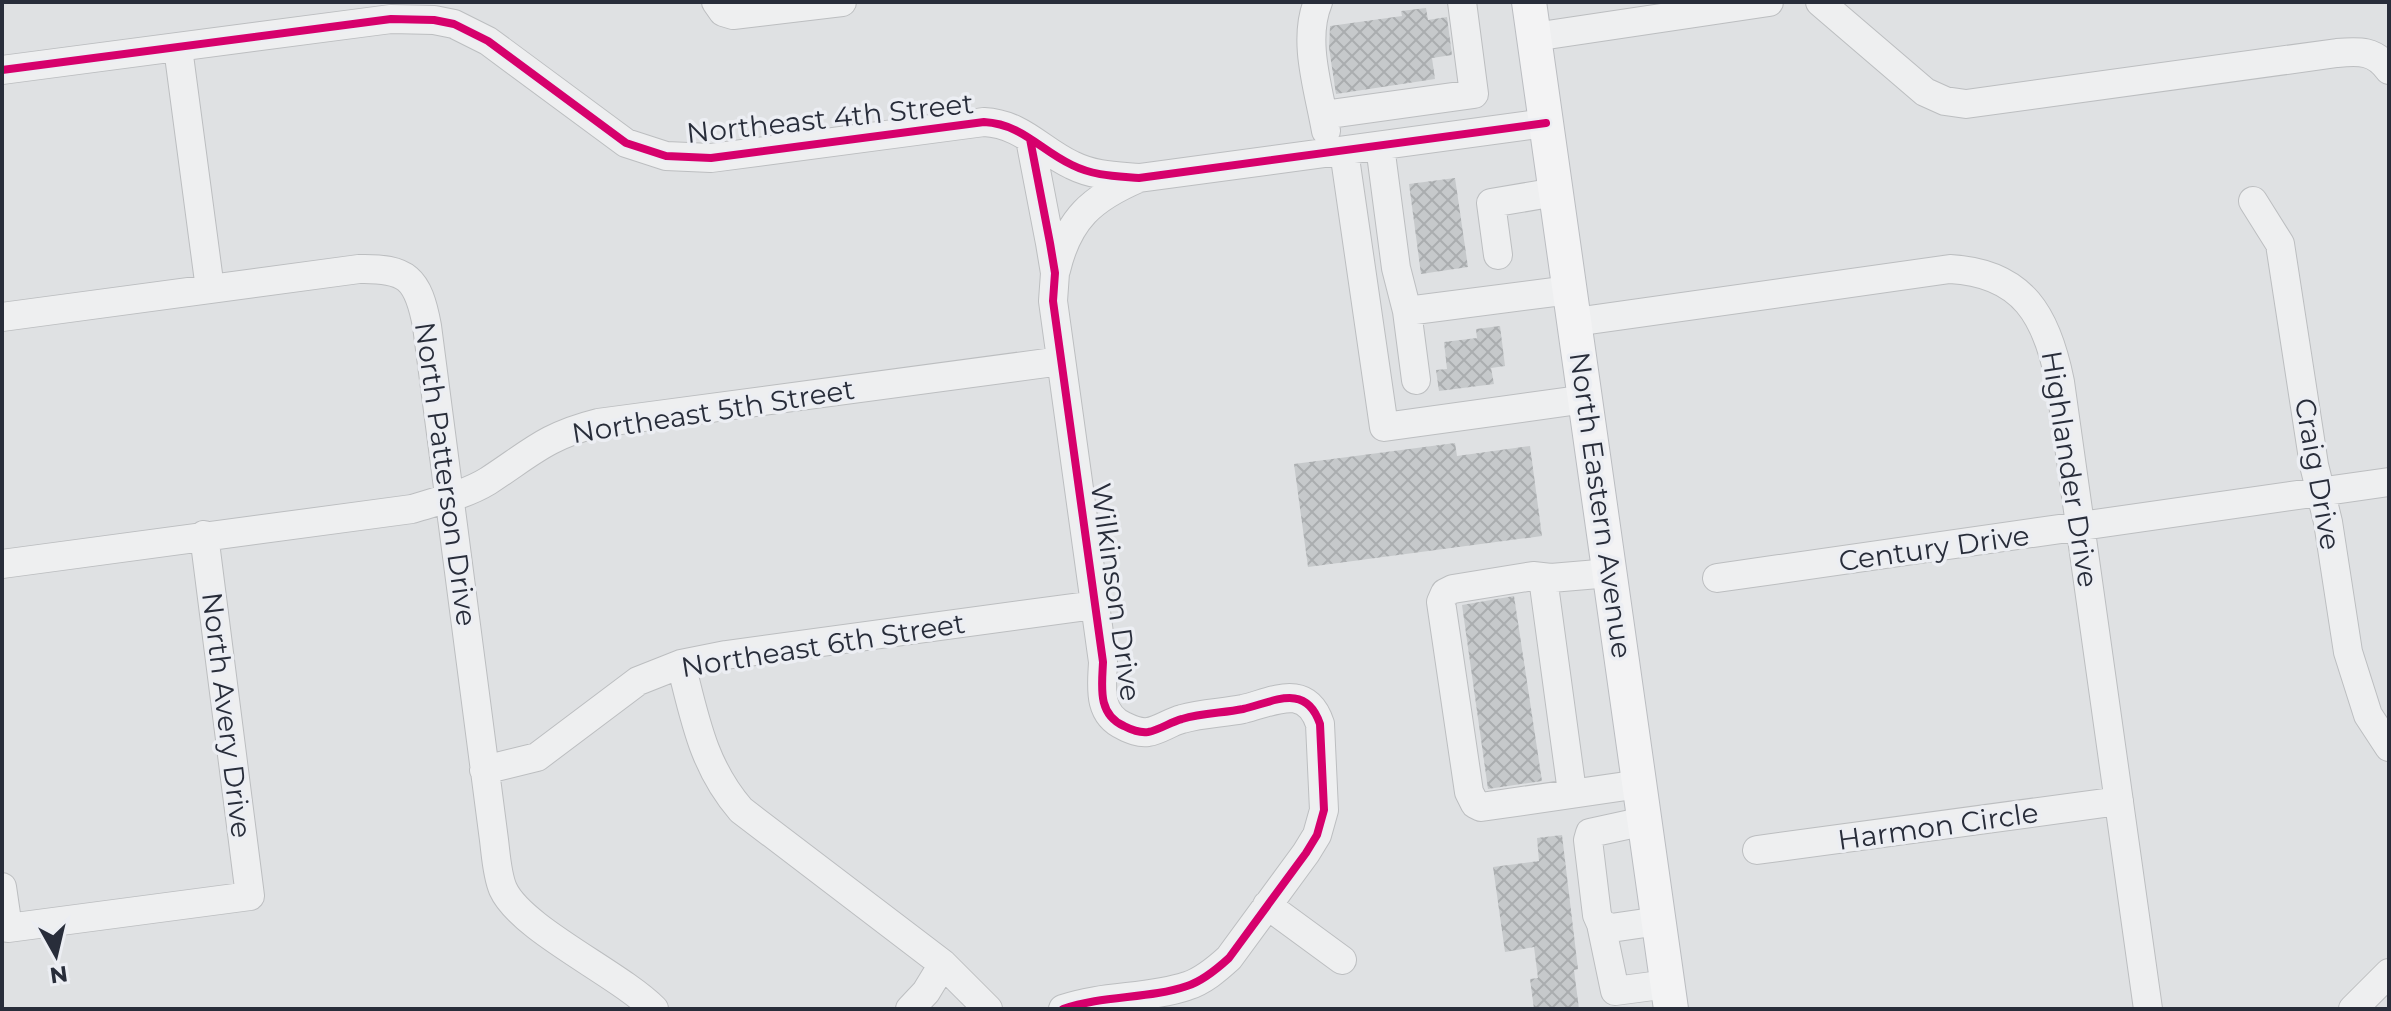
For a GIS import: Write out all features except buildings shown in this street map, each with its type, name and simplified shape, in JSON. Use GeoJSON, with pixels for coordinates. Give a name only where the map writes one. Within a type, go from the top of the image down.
{"type":"FeatureCollection","features":[{"type":"Feature","properties":{"kind":"main road","name":"North Eastern Avenue"},"geometry":{"type":"LineString","coordinates":[[1529,2],[1670,996]]}},
{"type":"Feature","properties":{"kind":"street"},"geometry":{"type":"LineString","coordinates":[[716,2],[723,12],[733,15],[842,2]]}},
{"type":"Feature","properties":{"kind":"street"},"geometry":{"type":"LineString","coordinates":[[1318,2],[1311,44],[1323,115],[1336,152],[1384,427],[1586,399]]}},
{"type":"Feature","properties":{"kind":"street"},"geometry":{"type":"LineString","coordinates":[[1323,115],[1474,94],[1462,2]]}},
{"type":"Feature","properties":{"kind":"street"},"geometry":{"type":"LineString","coordinates":[[1534,37],[1722,5],[1769,2]]}},
{"type":"Feature","properties":{"kind":"street"},"geometry":{"type":"LineString","coordinates":[[1820,2],[1925,92],[1945,101],[1966,104],[2337,53],[2366,51],[2383,61],[2389,70]]}},
{"type":"Feature","properties":{"kind":"street","name":"Northeast 4th Street"},"geometry":{"type":"LineString","coordinates":[[2,70],[391,19],[434,20],[454,24],[488,41],[626,143],[666,156],[711,158],[984,122],[1001,123],[1017,129],[1060,159],[1090,172],[1139,178],[1546,123]]}},
{"type":"Feature","properties":{"kind":"street"},"geometry":{"type":"LineString","coordinates":[[178,48],[210,289]]}},
{"type":"Feature","properties":{"kind":"street","name":"Wilkinson Drive"},"geometry":{"type":"LineString","coordinates":[[1030,139],[1055,273],[1053,301],[1103,662],[1103,706],[1111,717],[1127,728],[1149,732],[1187,717],[1244,709],[1280,697],[1302,701],[1316,712],[1320,724],[1324,810],[1321,824],[1306,853],[1229,958],[1186,987],[1082,1003],[1063,1009]]}},
{"type":"Feature","properties":{"kind":"street"},"geometry":{"type":"LineString","coordinates":[[1380,146],[1396,268],[1407,311],[1416,380]]}},
{"type":"Feature","properties":{"kind":"street"},"geometry":{"type":"LineString","coordinates":[[1055,273],[1061,248],[1082,214],[1096,200],[1139,178]]}},
{"type":"Feature","properties":{"kind":"street"},"geometry":{"type":"LineString","coordinates":[[1498,255],[1491,203],[1556,192]]}},
{"type":"Feature","properties":{"kind":"street","name":"Craig Drive"},"geometry":{"type":"LineString","coordinates":[[2253,201],[2280,244],[2314,465],[2328,522],[2348,652],[2368,715],[2389,747]]}},
{"type":"Feature","properties":{"kind":"street","name":"North Patterson Drive"},"geometry":{"type":"LineString","coordinates":[[2,317],[359,269],[395,271],[408,276],[423,303],[484,770],[503,890],[527,919],[622,982],[654,1009]]}},
{"type":"Feature","properties":{"kind":"street","name":"Highlander Drive"},"geometry":{"type":"LineString","coordinates":[[1407,311],[1573,306],[1934,269],[1960,269],[1991,276],[2019,292],[2033,307],[2053,350],[2060,382],[2148,1009]]}},
{"type":"Feature","properties":{"kind":"street","name":"Northeast 5th Street"},"geometry":{"type":"LineString","coordinates":[[2,564],[412,509],[487,482],[550,438],[598,423],[1061,361]]}},
{"type":"Feature","properties":{"kind":"street","name":"Century Drive"},"geometry":{"type":"LineString","coordinates":[[1717,578],[2389,482]]}},
{"type":"Feature","properties":{"kind":"street","name":"North Avery Drive"},"geometry":{"type":"LineString","coordinates":[[2,887],[8,928],[250,896],[204,535]]}},
{"type":"Feature","properties":{"kind":"street"},"geometry":{"type":"LineString","coordinates":[[1610,573],[1533,576],[1453,589],[1445,593],[1441,602],[1471,799],[1481,807],[1640,784]]}},
{"type":"Feature","properties":{"kind":"street"},"geometry":{"type":"LineString","coordinates":[[1543,578],[1572,792]]}},
{"type":"Feature","properties":{"kind":"street","name":"Northeast 6th Street"},"geometry":{"type":"LineString","coordinates":[[484,770],[537,757],[638,681],[681,664],[726,655],[1095,605]]}},
{"type":"Feature","properties":{"kind":"street"},"geometry":{"type":"LineString","coordinates":[[681,664],[707,760],[732,800],[753,821],[943,964],[988,1009]]}},
{"type":"Feature","properties":{"kind":"street","name":"Harmon Circle"},"geometry":{"type":"LineString","coordinates":[[1757,850],[2119,801]]}},
{"type":"Feature","properties":{"kind":"street"},"geometry":{"type":"LineString","coordinates":[[1645,821],[1590,833],[1588,840],[1597,915],[1615,991],[1670,996]]}},
{"type":"Feature","properties":{"kind":"street"},"geometry":{"type":"LineString","coordinates":[[1267,905],[1342,960]]}},
{"type":"Feature","properties":{"kind":"street"},"geometry":{"type":"LineString","coordinates":[[1601,924],[1611,928],[1659,921]]}},
{"type":"Feature","properties":{"kind":"street"},"geometry":{"type":"LineString","coordinates":[[910,1009],[926,992],[943,964]]}},
{"type":"Feature","properties":{"kind":"street"},"geometry":{"type":"LineString","coordinates":[[2353,1009],[2384,988]]}},
{"type":"Feature","properties":{"kind":"cycle path"},"geometry":{"type":"LineString","coordinates":[[2,70],[391,19],[434,20],[454,24],[488,41],[626,143],[666,156],[711,158],[984,122],[1009,127],[1080,169],[1139,178],[1546,123]]}},
{"type":"Feature","properties":{"kind":"cycle path"},"geometry":{"type":"LineString","coordinates":[[1030,139],[1055,273],[1053,301],[1103,662],[1105,707],[1115,721],[1145,732],[1190,717],[1288,698],[1306,703],[1320,724],[1324,810],[1317,835],[1306,853],[1229,958],[1215,970],[1193,984],[1172,990],[1094,1001],[1063,1009]]}}]}
